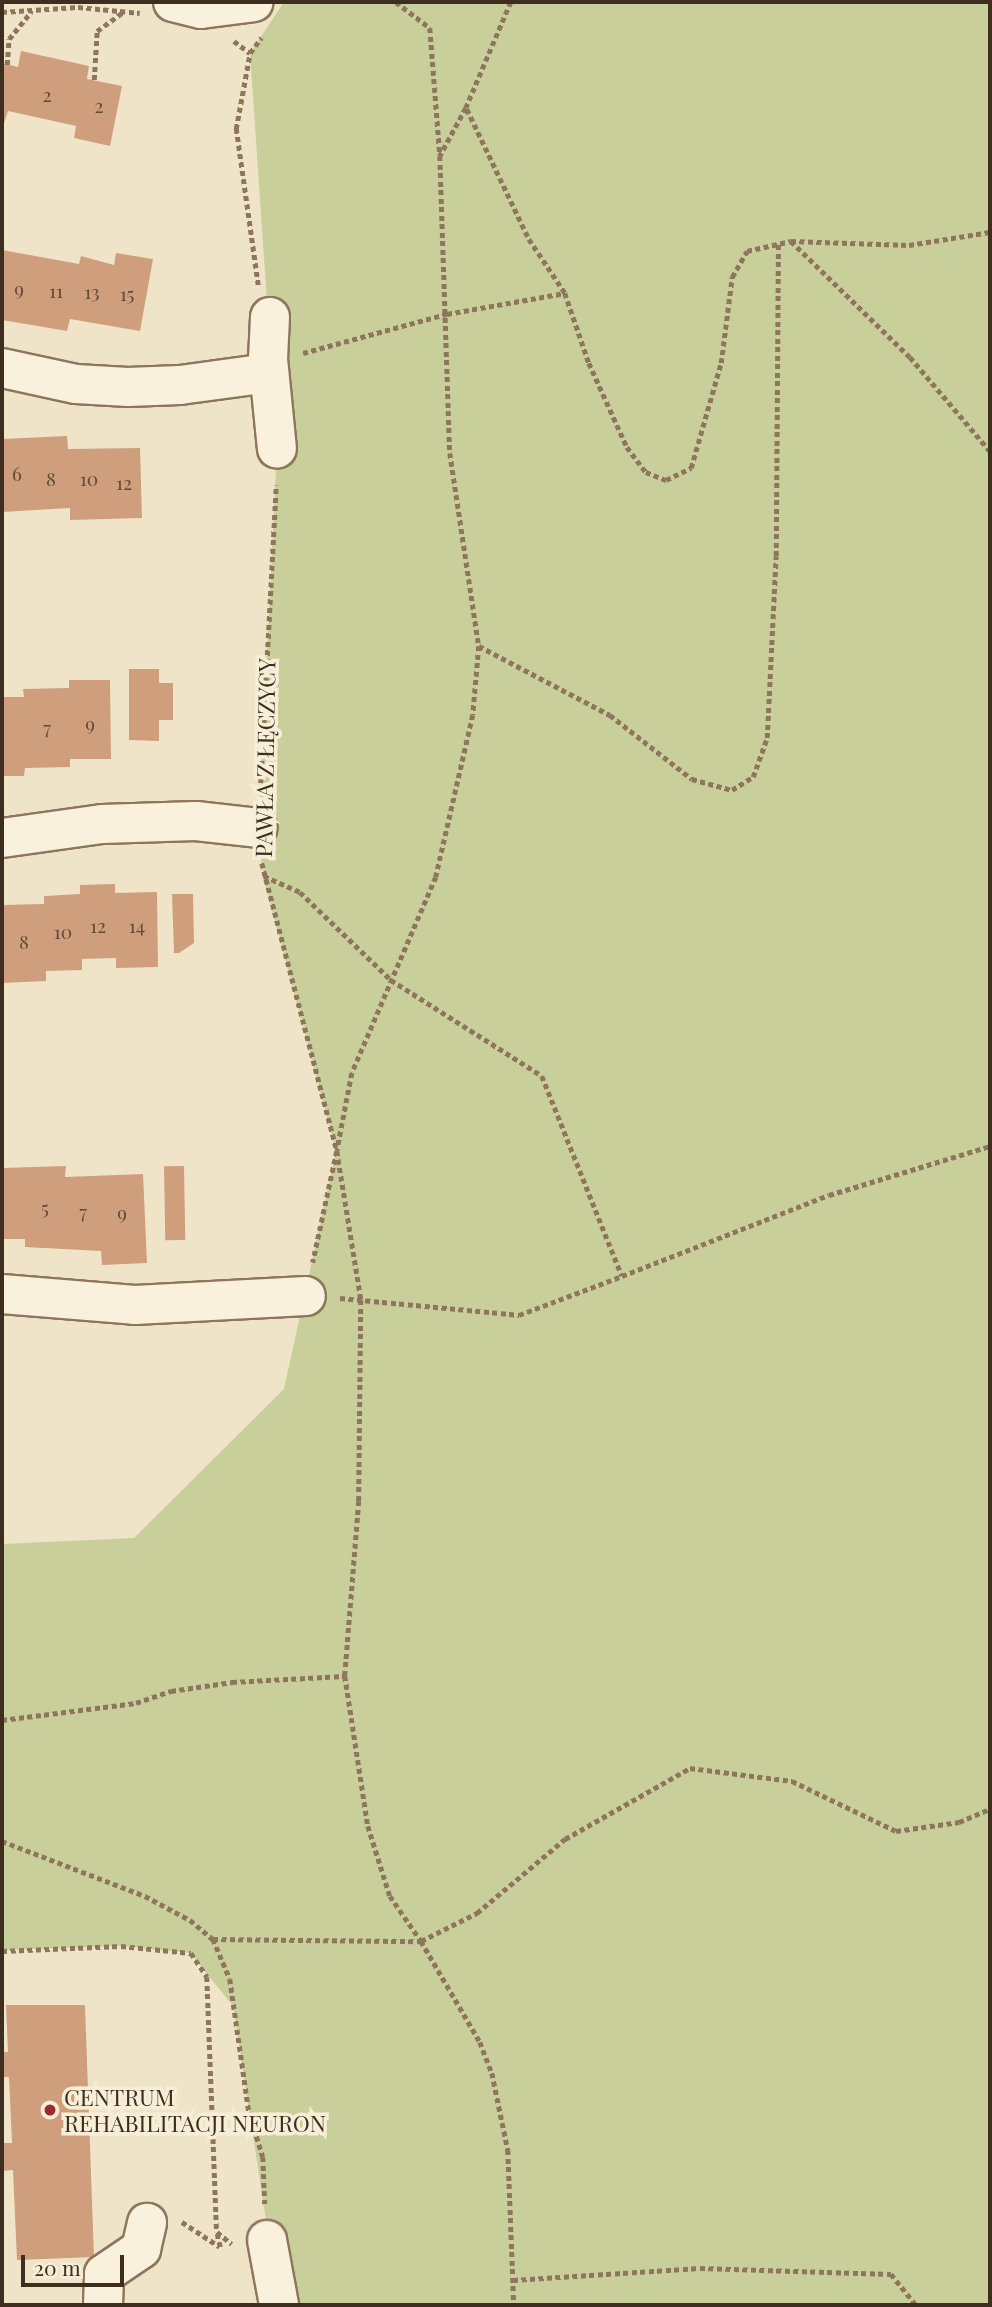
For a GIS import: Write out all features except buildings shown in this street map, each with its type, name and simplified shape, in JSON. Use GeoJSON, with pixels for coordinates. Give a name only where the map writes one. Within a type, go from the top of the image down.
{"type":"FeatureCollection","features":[{"type":"Feature","properties":{"kind":"street"},"geometry":{"type":"LineString","coordinates":[[162,8],[201,9],[243,16]]}},
{"type":"Feature","properties":{"kind":"street"},"geometry":{"type":"LineString","coordinates":[[270,317],[268,366],[278,449]]}},
{"type":"Feature","properties":{"kind":"street"},"geometry":{"type":"LineString","coordinates":[[2,368],[76,384],[128,387],[268,366]]}},
{"type":"Feature","properties":{"kind":"street"},"geometry":{"type":"LineString","coordinates":[[2,838],[102,824],[196,821],[258,828]]}},
{"type":"Feature","properties":{"kind":"street"},"geometry":{"type":"LineString","coordinates":[[2,1294],[135,1305],[306,1296]]}},
{"type":"Feature","properties":{"kind":"street"},"geometry":{"type":"LineString","coordinates":[[103,2305],[104,2274],[141,2249],[147,2223]]}},
{"type":"Feature","properties":{"kind":"street"},"geometry":{"type":"LineString","coordinates":[[267,2240],[279,2305]]}},
{"type":"Feature","properties":{"kind":"path"},"geometry":{"type":"LineString","coordinates":[[396,2],[430,28],[440,156],[450,453],[479,646],[473,715],[436,877],[352,1073],[337,1151],[361,1300],[359,1501],[345,1676],[368,1826],[390,1896],[421,1941],[492,2073],[508,2150],[514,2305]]}},
{"type":"Feature","properties":{"kind":"path"},"geometry":{"type":"LineString","coordinates":[[440,156],[466,108],[511,2]]}},
{"type":"Feature","properties":{"kind":"path"},"geometry":{"type":"LineString","coordinates":[[2,12],[78,7],[125,10],[162,8]]}},
{"type":"Feature","properties":{"kind":"path"},"geometry":{"type":"LineString","coordinates":[[94,80],[97,31],[125,10]]}},
{"type":"Feature","properties":{"kind":"path"},"geometry":{"type":"LineString","coordinates":[[7,65],[9,39],[32,11]]}},
{"type":"Feature","properties":{"kind":"path"},"geometry":{"type":"LineString","coordinates":[[243,16],[250,53],[236,129],[260,298],[270,317]]}},
{"type":"Feature","properties":{"kind":"path"},"geometry":{"type":"LineString","coordinates":[[243,16],[250,53]]}},
{"type":"Feature","properties":{"kind":"path"},"geometry":{"type":"LineString","coordinates":[[466,108],[529,239],[565,293],[589,363],[627,447],[646,472],[666,480],[691,468],[721,363],[732,277],[747,251],[791,241],[909,245],[990,232]]}},
{"type":"Feature","properties":{"kind":"path"},"geometry":{"type":"LineString","coordinates":[[791,241],[910,357],[990,451]]}},
{"type":"Feature","properties":{"kind":"path"},"geometry":{"type":"LineString","coordinates":[[479,646],[610,715],[692,779],[732,790],[753,777],[767,738],[771,660],[778,242]]}},
{"type":"Feature","properties":{"kind":"path"},"geometry":{"type":"LineString","coordinates":[[268,366],[447,314],[565,293]]}},
{"type":"Feature","properties":{"kind":"path","name":"PAWŁA Z ŁĘCZYCY"},"geometry":{"type":"LineString","coordinates":[[278,449],[258,828],[263,876],[337,1151],[306,1296]]}},
{"type":"Feature","properties":{"kind":"path"},"geometry":{"type":"LineString","coordinates":[[263,876],[300,892],[391,980],[542,1076],[622,1276]]}},
{"type":"Feature","properties":{"kind":"path"},"geometry":{"type":"LineString","coordinates":[[306,1296],[519,1315],[830,1195],[990,1146]]}},
{"type":"Feature","properties":{"kind":"path"},"geometry":{"type":"LineString","coordinates":[[2,1720],[136,1703],[171,1691],[232,1682],[345,1676]]}},
{"type":"Feature","properties":{"kind":"path"},"geometry":{"type":"LineString","coordinates":[[213,1939],[421,1941],[477,1913],[565,1839],[690,1768],[792,1781],[896,1831],[959,1822],[990,1809]]}},
{"type":"Feature","properties":{"kind":"path"},"geometry":{"type":"LineString","coordinates":[[2,1841],[145,1896],[190,1920],[213,1939],[230,1979],[249,2112],[263,2157],[267,2240],[236,2247],[217,2232]]}},
{"type":"Feature","properties":{"kind":"path"},"geometry":{"type":"LineString","coordinates":[[2,1951],[121,1946],[191,1952],[207,1977],[217,2232],[220,2247],[180,2221],[147,2223]]}},
{"type":"Feature","properties":{"kind":"path"},"geometry":{"type":"LineString","coordinates":[[513,2280],[700,2268],[891,2274],[916,2305]]}},
{"type":"Feature","properties":{"kind":"green space"},"geometry":{"type":"Polygon","coordinates":[[[284,2],[990,2],[990,2305],[279,2305],[233,2006],[190,1953],[121,1946],[2,1950],[2,1544],[134,1538],[284,1389],[336,1151],[263,876],[258,828],[277,449],[250,53],[284,2]]]}},
{"type":"Feature","properties":{"kind":"place","name":"CENTRUM REHABILITACJI NEURON"},"geometry":{"type":"Point","coordinates":[50,2110]}}]}
